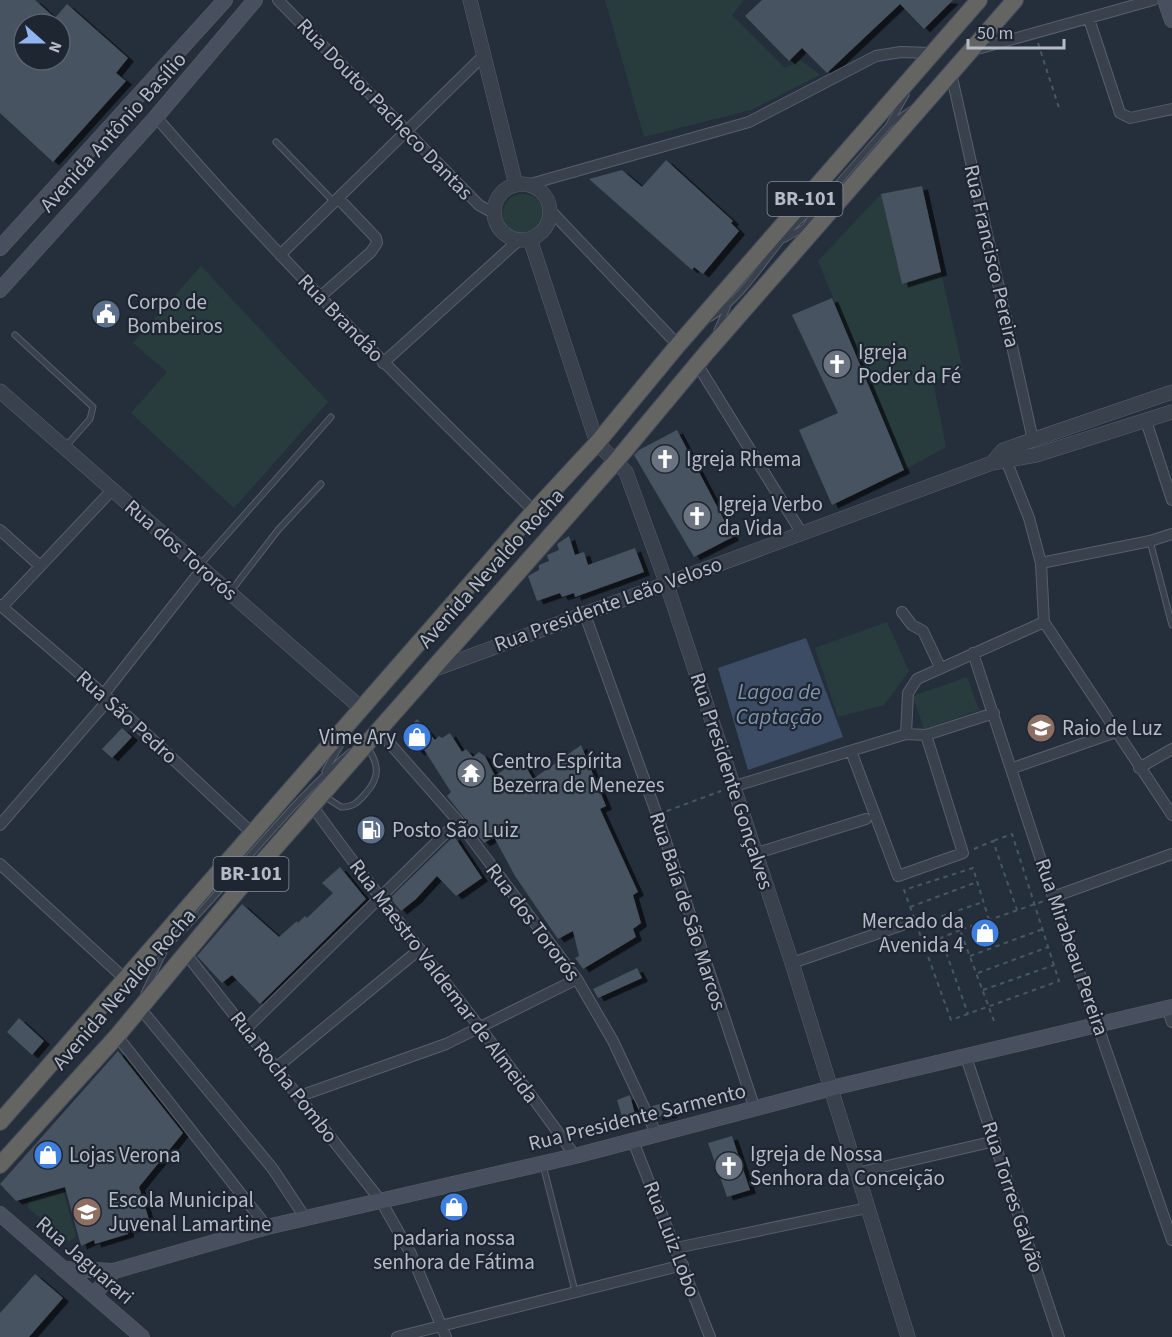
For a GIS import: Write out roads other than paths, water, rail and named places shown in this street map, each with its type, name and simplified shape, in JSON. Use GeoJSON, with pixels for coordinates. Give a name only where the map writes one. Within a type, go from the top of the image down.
{"type":"FeatureCollection","features":[{"type":"Feature","properties":{"kind":"highway","name":"Avenida Nevaldo Rocha"},"geometry":{"type":"LineString","coordinates":[[0,1122],[534,511],[597,443],[678,345],[979,0]]}},
{"type":"Feature","properties":{"kind":"highway","name":"Avenida Nevaldo Rocha"},"geometry":{"type":"LineString","coordinates":[[0,1165],[117,1036],[250,876],[617,460],[702,358],[1015,0]]}},
{"type":"Feature","properties":{"kind":"main road","name":"Avenida Antônio Basílio"},"geometry":{"type":"LineString","coordinates":[[0,248],[225,0]]}},
{"type":"Feature","properties":{"kind":"main road","name":"Avenida Antônio Basílio"},"geometry":{"type":"LineString","coordinates":[[0,290],[156,117],[255,0]]}},
{"type":"Feature","properties":{"kind":"main road"},"geometry":{"type":"LineString","coordinates":[[1165,0],[1172,20]]}},
{"type":"Feature","properties":{"kind":"main road","name":"Rua Presidente Sarmento"},"geometry":{"type":"LineString","coordinates":[[63,1269],[114,1270],[267,1227],[543,1164],[832,1088],[1098,1024],[1170,1012]]}},
{"type":"Feature","properties":{"kind":"main road","name":"Rua Jaguarari"},"geometry":{"type":"LineString","coordinates":[[0,1214],[138,1335]]}},
{"type":"Feature","properties":{"kind":"main road"},"geometry":{"type":"LineString","coordinates":[[94,1295],[114,1270]]}},
{"type":"Feature","properties":{"kind":"street","name":"Rua Doutor Pacheco Dantas"},"geometry":{"type":"LineString","coordinates":[[278,0],[479,205],[495,214]]}},
{"type":"Feature","properties":{"kind":"street"},"geometry":{"type":"LineString","coordinates":[[470,0],[483,56],[521,185]]}},
{"type":"Feature","properties":{"kind":"street"},"geometry":{"type":"LineString","coordinates":[[970,51],[1153,0]]}},
{"type":"Feature","properties":{"kind":"street"},"geometry":{"type":"LineString","coordinates":[[1089,19],[1120,113],[1130,118],[1172,109]]}},
{"type":"Feature","properties":{"kind":"street"},"geometry":{"type":"LineString","coordinates":[[597,443],[525,239],[500,228],[495,214],[498,199],[502,193],[521,185],[749,122],[876,56],[901,52],[932,53]]}},
{"type":"Feature","properties":{"kind":"street"},"geometry":{"type":"LineString","coordinates":[[280,255],[483,56]]}},
{"type":"Feature","properties":{"kind":"street","name":"Rua Francisco Pereira"},"geometry":{"type":"LineString","coordinates":[[951,73],[1033,440]]}},
{"type":"Feature","properties":{"kind":"street","name":"Rua Brandâo"},"geometry":{"type":"LineString","coordinates":[[156,117],[280,255],[383,363],[534,511]]}},
{"type":"Feature","properties":{"kind":"street"},"geometry":{"type":"LineString","coordinates":[[521,185],[543,193],[550,210],[678,345]]}},
{"type":"Feature","properties":{"kind":"street"},"geometry":{"type":"LineString","coordinates":[[321,296],[376,247],[376,238],[336,200]]}},
{"type":"Feature","properties":{"kind":"street"},"geometry":{"type":"LineString","coordinates":[[383,363],[525,239],[545,228],[550,210]]}},
{"type":"Feature","properties":{"kind":"street"},"geometry":{"type":"LineString","coordinates":[[702,358],[801,532]]}},
{"type":"Feature","properties":{"kind":"street","name":"Rua dos Tororós"},"geometry":{"type":"LineString","coordinates":[[0,391],[230,593],[365,704]]}},
{"type":"Feature","properties":{"kind":"street","name":"Rua Presidente Leão Veloso"},"geometry":{"type":"LineString","coordinates":[[428,672],[584,612],[992,463],[1033,440],[1172,392]]}},
{"type":"Feature","properties":{"kind":"street","name":"Rua Presidente Leão Veloso"},"geometry":{"type":"LineString","coordinates":[[1005,456],[1146,421],[1172,412]]}},
{"type":"Feature","properties":{"kind":"street"},"geometry":{"type":"LineString","coordinates":[[1146,421],[1172,500]]}},
{"type":"Feature","properties":{"kind":"street","name":"Rua Presidente Gonçalves"},"geometry":{"type":"LineString","coordinates":[[597,443],[617,460],[626,472],[666,582],[757,853],[908,1337]]}},
{"type":"Feature","properties":{"kind":"street"},"geometry":{"type":"LineString","coordinates":[[1005,456],[1029,518],[1041,562],[1044,622],[1172,815]]}},
{"type":"Feature","properties":{"kind":"street"},"geometry":{"type":"LineString","coordinates":[[1,606],[112,490]]}},
{"type":"Feature","properties":{"kind":"street"},"geometry":{"type":"LineString","coordinates":[[0,530],[40,566]]}},
{"type":"Feature","properties":{"kind":"street"},"geometry":{"type":"LineString","coordinates":[[1041,562],[1150,541],[1172,534]]}},
{"type":"Feature","properties":{"kind":"street"},"geometry":{"type":"LineString","coordinates":[[0,825],[106,697],[200,567]]}},
{"type":"Feature","properties":{"kind":"street","name":"Rua São Pedro"},"geometry":{"type":"LineString","coordinates":[[1,606],[106,697],[252,833]]}},
{"type":"Feature","properties":{"kind":"street","name":"Rua Baía de São Marcos"},"geometry":{"type":"LineString","coordinates":[[584,612],[657,815],[754,1109]]}},
{"type":"Feature","properties":{"kind":"street"},"geometry":{"type":"LineString","coordinates":[[902,612],[912,625],[923,631],[940,667]]}},
{"type":"Feature","properties":{"kind":"street"},"geometry":{"type":"LineString","coordinates":[[906,734],[910,687],[917,679],[1044,622]]}},
{"type":"Feature","properties":{"kind":"street","name":"Rua Mirabeau Pereira"},"geometry":{"type":"LineString","coordinates":[[973,653],[1013,768],[1053,897],[1172,1240]]}},
{"type":"Feature","properties":{"kind":"street"},"geometry":{"type":"LineString","coordinates":[[735,786],[906,734],[926,735],[994,713]]}},
{"type":"Feature","properties":{"kind":"street","name":"Rua dos Tororós"},"geometry":{"type":"LineString","coordinates":[[381,726],[458,821],[577,980],[613,1041],[657,1135]]}},
{"type":"Feature","properties":{"kind":"street"},"geometry":{"type":"LineString","coordinates":[[1013,768],[1116,732]]}},
{"type":"Feature","properties":{"kind":"street"},"geometry":{"type":"LineString","coordinates":[[851,751],[898,876],[963,853],[926,735]]}},
{"type":"Feature","properties":{"kind":"street"},"geometry":{"type":"LineString","coordinates":[[1139,768],[1172,749]]}},
{"type":"Feature","properties":{"kind":"street","name":"Rua Maestro Valdemar de Almeida"},"geometry":{"type":"LineString","coordinates":[[318,801],[379,898],[481,1028],[575,1156]]}},
{"type":"Feature","properties":{"kind":"street"},"geometry":{"type":"LineString","coordinates":[[757,853],[866,819]]}},
{"type":"Feature","properties":{"kind":"street"},"geometry":{"type":"LineString","coordinates":[[246,1029],[458,821]]}},
{"type":"Feature","properties":{"kind":"street"},"geometry":{"type":"LineString","coordinates":[[1053,897],[1172,854]]}},
{"type":"Feature","properties":{"kind":"street"},"geometry":{"type":"LineString","coordinates":[[0,864],[125,978]]}},
{"type":"Feature","properties":{"kind":"street"},"geometry":{"type":"LineString","coordinates":[[792,963],[902,925]]}},
{"type":"Feature","properties":{"kind":"street"},"geometry":{"type":"LineString","coordinates":[[277,1067],[420,949]]}},
{"type":"Feature","properties":{"kind":"street","name":"Rua Rocha Pombo"},"geometry":{"type":"LineString","coordinates":[[186,954],[381,1201],[401,1234],[447,1337]]}},
{"type":"Feature","properties":{"kind":"street"},"geometry":{"type":"LineString","coordinates":[[300,1096],[411,1058],[481,1028],[577,980]]}},
{"type":"Feature","properties":{"kind":"street"},"geometry":{"type":"LineString","coordinates":[[135,1015],[273,1168],[306,1219]]}},
{"type":"Feature","properties":{"kind":"street"},"geometry":{"type":"LineString","coordinates":[[117,1036],[267,1227]]}},
{"type":"Feature","properties":{"kind":"street","name":"Rua Torres Galvão"},"geometry":{"type":"LineString","coordinates":[[966,1057],[1059,1337]]}},
{"type":"Feature","properties":{"kind":"street","name":"Rua Luiz Lobo"},"geometry":{"type":"LineString","coordinates":[[633,1141],[710,1337]]}},
{"type":"Feature","properties":{"kind":"street"},"geometry":{"type":"LineString","coordinates":[[857,1173],[995,1141]]}},
{"type":"Feature","properties":{"kind":"street"},"geometry":{"type":"LineString","coordinates":[[676,1248],[867,1208]]}},
{"type":"Feature","properties":{"kind":"street"},"geometry":{"type":"LineString","coordinates":[[397,1337],[683,1265]]}},
{"type":"Feature","properties":{"kind":"lane"},"geometry":{"type":"LineString","coordinates":[[889,125],[920,67]]}},
{"type":"Feature","properties":{"kind":"lane"},"geometry":{"type":"LineString","coordinates":[[702,358],[728,307],[799,219],[817,207],[889,125],[936,90]]}},
{"type":"Feature","properties":{"kind":"lane"},"geometry":{"type":"LineString","coordinates":[[276,142],[336,200]]}},
{"type":"Feature","properties":{"kind":"lane"},"geometry":{"type":"LineString","coordinates":[[690,332],[728,307]]}},
{"type":"Feature","properties":{"kind":"lane"},"geometry":{"type":"LineString","coordinates":[[15,335],[93,407],[90,419],[65,448]]}},
{"type":"Feature","properties":{"kind":"lane"},"geometry":{"type":"LineString","coordinates":[[200,567],[331,417]]}},
{"type":"Feature","properties":{"kind":"lane"},"geometry":{"type":"LineString","coordinates":[[230,593],[278,530],[321,484]]}},
{"type":"Feature","properties":{"kind":"lane"},"geometry":{"type":"LineString","coordinates":[[1150,541],[1172,625]]}},
{"type":"Feature","properties":{"kind":"lane"},"geometry":{"type":"LineString","coordinates":[[322,775],[365,704]]}},
{"type":"Feature","properties":{"kind":"lane"},"geometry":{"type":"LineString","coordinates":[[106,1001],[167,946],[241,868],[322,775],[381,726]]}},
{"type":"Feature","properties":{"kind":"lane"},"geometry":{"type":"LineString","coordinates":[[318,801],[350,807],[357,803],[375,783],[376,765],[366,744]]}},
{"type":"Feature","properties":{"kind":"lane"},"geometry":{"type":"LineString","coordinates":[[135,1015],[167,946]]}},
{"type":"Feature","properties":{"kind":"lane"},"geometry":{"type":"LineString","coordinates":[[543,1164],[575,1291]]}},
{"type":"Feature","properties":{"kind":"water","name":"Lagoa de Captação"},"geometry":{"type":"Polygon","coordinates":[[[806,638],[843,737],[748,770],[718,668],[806,638]]]}},
{"type":"Feature","properties":{"kind":"place","name":"Corpo de Bombeiros"},"geometry":{"type":"Point","coordinates":[106,314]}},
{"type":"Feature","properties":{"kind":"place","name":"Igreja Poder da Fé"},"geometry":{"type":"Point","coordinates":[837,364]}},
{"type":"Feature","properties":{"kind":"place","name":"Igreja Rhema"},"geometry":{"type":"Point","coordinates":[665,459]}},
{"type":"Feature","properties":{"kind":"place","name":"Igreja Verbo da Vida"},"geometry":{"type":"Point","coordinates":[697,516]}},
{"type":"Feature","properties":{"kind":"place","name":"Raio de Luz"},"geometry":{"type":"Point","coordinates":[1041,728]}},
{"type":"Feature","properties":{"kind":"place","name":"Vime Ary"},"geometry":{"type":"Point","coordinates":[417,737]}},
{"type":"Feature","properties":{"kind":"place","name":"Centro Espírita Bezerra de Menezes"},"geometry":{"type":"Point","coordinates":[471,773]}},
{"type":"Feature","properties":{"kind":"place","name":"Posto São Luiz"},"geometry":{"type":"Point","coordinates":[371,830]}},
{"type":"Feature","properties":{"kind":"place","name":"Mercado da Avenida 4"},"geometry":{"type":"Point","coordinates":[985,933]}},
{"type":"Feature","properties":{"kind":"place","name":"Lojas Verona"},"geometry":{"type":"Point","coordinates":[48,1155]}},
{"type":"Feature","properties":{"kind":"place","name":"Igreja de Nossa Senhora da Conceição"},"geometry":{"type":"Point","coordinates":[729,1166]}},
{"type":"Feature","properties":{"kind":"place","name":"padaria nossa senhora de Fátima"},"geometry":{"type":"Point","coordinates":[454,1207]}},
{"type":"Feature","properties":{"kind":"place","name":"Escola Municipal Juvenal Lamartine"},"geometry":{"type":"Point","coordinates":[87,1212]}}]}
